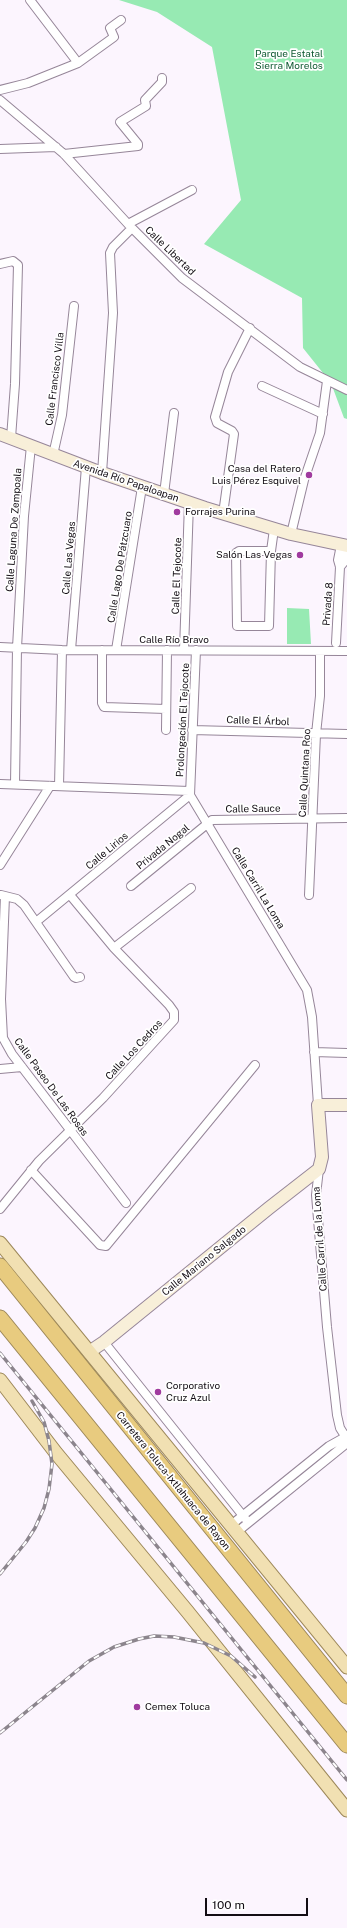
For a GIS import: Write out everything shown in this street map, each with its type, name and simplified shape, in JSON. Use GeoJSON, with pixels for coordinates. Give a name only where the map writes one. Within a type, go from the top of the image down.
{"type":"FeatureCollection","features":[{"type":"Feature","properties":{"kind":"highway","name":"Carretera Toluca-Ixtlahuaca de Rayon"},"geometry":{"type":"LineString","coordinates":[[0,1266],[347,1696]]}},
{"type":"Feature","properties":{"kind":"highway"},"geometry":{"type":"LineString","coordinates":[[0,1318],[347,1745]]}},
{"type":"Feature","properties":{"kind":"main road","name":"Carretera Toluca-Ixtlahuaca de Rayon"},"geometry":{"type":"LineString","coordinates":[[0,1243],[347,1667]]}},
{"type":"Feature","properties":{"kind":"main road"},"geometry":{"type":"LineString","coordinates":[[0,1380],[56,1453],[174,1595],[347,1810]]}},
{"type":"Feature","properties":{"kind":"street"},"geometry":{"type":"LineString","coordinates":[[30,0],[78,63]]}},
{"type":"Feature","properties":{"kind":"street"},"geometry":{"type":"LineString","coordinates":[[0,90],[34,81],[78,63],[114,37],[110,28],[121,20]]}},
{"type":"Feature","properties":{"kind":"street"},"geometry":{"type":"LineString","coordinates":[[64,154],[138,145],[120,123],[146,103],[162,82],[162,78]]}},
{"type":"Feature","properties":{"kind":"street","name":"Calle Libertad"},"geometry":{"type":"LineString","coordinates":[[0,100],[64,154],[130,226],[175,272],[300,367],[347,390]]}},
{"type":"Feature","properties":{"kind":"street"},"geometry":{"type":"LineString","coordinates":[[0,149],[56,147]]}},
{"type":"Feature","properties":{"kind":"street"},"geometry":{"type":"LineString","coordinates":[[102,473],[113,313],[110,253],[130,226],[152,210],[192,190]]}},
{"type":"Feature","properties":{"kind":"street"},"geometry":{"type":"LineString","coordinates":[[0,264],[13,261],[18,265],[16,377],[5,436]]}},
{"type":"Feature","properties":{"kind":"street","name":"Calle Francisco Villa"},"geometry":{"type":"LineString","coordinates":[[53,455],[62,415],[74,306]]}},
{"type":"Feature","properties":{"kind":"street"},"geometry":{"type":"LineString","coordinates":[[223,514],[234,434],[232,431],[217,423],[214,417],[228,372],[250,328]]}},
{"type":"Feature","properties":{"kind":"street"},"geometry":{"type":"LineString","coordinates":[[291,534],[302,488],[320,433],[327,381]]}},
{"type":"Feature","properties":{"kind":"street"},"geometry":{"type":"LineString","coordinates":[[262,386],[323,414]]}},
{"type":"Feature","properties":{"kind":"street"},"geometry":{"type":"LineString","coordinates":[[164,494],[174,413]]}},
{"type":"Feature","properties":{"kind":"street","name":"Avenida Río Papaloapan"},"geometry":{"type":"LineString","coordinates":[[5,436],[102,473],[189,503],[291,534],[345,546]]}},
{"type":"Feature","properties":{"kind":"street","name":"Calle Laguna De Zempoala"},"geometry":{"type":"LineString","coordinates":[[15,784],[17,648],[24,523],[31,446]]}},
{"type":"Feature","properties":{"kind":"street","name":"Calle Las Vegas"},"geometry":{"type":"LineString","coordinates":[[71,650],[86,467]]}},
{"type":"Feature","properties":{"kind":"street","name":"Calle Lago De Pátzcuaro"},"geometry":{"type":"LineString","coordinates":[[116,650],[142,487]]}},
{"type":"Feature","properties":{"kind":"street","name":"Calle El Tejocote"},"geometry":{"type":"LineString","coordinates":[[184,650],[189,503]]}},
{"type":"Feature","properties":{"kind":"street"},"geometry":{"type":"LineString","coordinates":[[271,551],[236,553],[237,626],[269,626],[271,551],[274,529]]}},
{"type":"Feature","properties":{"kind":"street","name":"Privada 8"},"geometry":{"type":"LineString","coordinates":[[336,642],[340,567],[344,562],[345,546]]}},
{"type":"Feature","properties":{"kind":"street","name":"Calle Río Bravo"},"geometry":{"type":"LineString","coordinates":[[0,647],[62,650],[347,651]]}},
{"type":"Feature","properties":{"kind":"street"},"geometry":{"type":"LineString","coordinates":[[59,786],[62,650]]}},
{"type":"Feature","properties":{"kind":"street"},"geometry":{"type":"LineString","coordinates":[[102,650],[103,706],[108,708],[166,709]]}},
{"type":"Feature","properties":{"kind":"street"},"geometry":{"type":"LineString","coordinates":[[166,730],[167,650]]}},
{"type":"Feature","properties":{"kind":"street","name":"Prolongación El Tejocote"},"geometry":{"type":"LineString","coordinates":[[190,793],[196,650]]}},
{"type":"Feature","properties":{"kind":"street","name":"Calle Quintana Roo"},"geometry":{"type":"LineString","coordinates":[[309,895],[316,734],[320,696],[320,651]]}},
{"type":"Feature","properties":{"kind":"street","name":"Calle El Árbol"},"geometry":{"type":"LineString","coordinates":[[192,730],[347,734]]}},
{"type":"Feature","properties":{"kind":"street"},"geometry":{"type":"LineString","coordinates":[[0,784],[190,793]]}},
{"type":"Feature","properties":{"kind":"street"},"geometry":{"type":"LineString","coordinates":[[0,865],[50,786]]}},
{"type":"Feature","properties":{"kind":"street","name":"Calle Carril La Loma"},"geometry":{"type":"LineString","coordinates":[[190,793],[207,824],[302,978],[309,996]]}},
{"type":"Feature","properties":{"kind":"street","name":"Calle Lirios"},"geometry":{"type":"LineString","coordinates":[[36,922],[190,793]]}},
{"type":"Feature","properties":{"kind":"street","name":"Calle Sauce"},"geometry":{"type":"LineString","coordinates":[[207,824],[219,819],[347,818]]}},
{"type":"Feature","properties":{"kind":"street","name":"Privada Nogal"},"geometry":{"type":"LineString","coordinates":[[131,886],[207,824]]}},
{"type":"Feature","properties":{"kind":"street"},"geometry":{"type":"LineString","coordinates":[[114,948],[191,888]]}},
{"type":"Feature","properties":{"kind":"street"},"geometry":{"type":"LineString","coordinates":[[2,895],[20,901],[27,908],[74,977],[80,977]]}},
{"type":"Feature","properties":{"kind":"street","name":"Calle Paseo De Las Rosas"},"geometry":{"type":"LineString","coordinates":[[2,895],[2,1031],[7,1045],[70,1131],[126,1203]]}},
{"type":"Feature","properties":{"kind":"street","name":"Calle Los Cedros"},"geometry":{"type":"LineString","coordinates":[[0,1209],[29,1173],[125,1075],[174,1020],[174,1012],[169,1005],[114,948],[70,895]]}},
{"type":"Feature","properties":{"kind":"street","name":"Calle Carril de la Loma"},"geometry":{"type":"LineString","coordinates":[[309,996],[322,1157],[316,1195],[327,1327],[337,1415],[346,1438]]}},
{"type":"Feature","properties":{"kind":"street"},"geometry":{"type":"LineString","coordinates":[[314,1052],[347,1053]]}},
{"type":"Feature","properties":{"kind":"street"},"geometry":{"type":"LineString","coordinates":[[29,1173],[100,1245],[106,1246],[255,1065]]}},
{"type":"Feature","properties":{"kind":"street"},"geometry":{"type":"LineString","coordinates":[[0,1069],[22,1067]]}},
{"type":"Feature","properties":{"kind":"street"},"geometry":{"type":"LineString","coordinates":[[318,1105],[347,1105]]}},
{"type":"Feature","properties":{"kind":"street","name":"Calle Mariano Salgado"},"geometry":{"type":"LineString","coordinates":[[89,1352],[104,1342],[268,1208],[319,1169]]}},
{"type":"Feature","properties":{"kind":"street"},"geometry":{"type":"LineString","coordinates":[[104,1342],[246,1518]]}},
{"type":"Feature","properties":{"kind":"street"},"geometry":{"type":"LineString","coordinates":[[234,1528],[346,1438]]}},
{"type":"Feature","properties":{"kind":"street"},"geometry":{"type":"LineString","coordinates":[[172,1452],[184,1443]]}},
{"type":"Feature","properties":{"kind":"green space","name":"Parque Estatal Sierra Morelos"},"geometry":{"type":"Polygon","coordinates":[[[119,0],[347,0],[347,419],[344,418],[331,383],[303,348],[302,298],[204,244],[241,200],[212,47],[157,12],[119,0]]]}},
{"type":"Feature","properties":{"kind":"green space"},"geometry":{"type":"Polygon","coordinates":[[[287,608],[309,609],[311,644],[287,644],[287,608]]]}},
{"type":"Feature","properties":{"kind":"railway"},"geometry":{"type":"LineString","coordinates":[[0,1353],[347,1780]]}},
{"type":"Feature","properties":{"kind":"railway"},"geometry":{"type":"LineString","coordinates":[[0,1574],[26,1542],[35,1528],[44,1508],[49,1489],[52,1464],[49,1441],[44,1422],[32,1401]]}},
{"type":"Feature","properties":{"kind":"railway"},"geometry":{"type":"LineString","coordinates":[[0,1733],[89,1661],[114,1647],[139,1639],[154,1636],[174,1637],[204,1643],[231,1656],[255,1677]]}},
{"type":"Feature","properties":{"kind":"place","name":"Casa del Ratero Luis Pérez Esquivel"},"geometry":{"type":"Point","coordinates":[309,475]}},
{"type":"Feature","properties":{"kind":"place","name":"Forrajes Purina"},"geometry":{"type":"Point","coordinates":[177,512]}},
{"type":"Feature","properties":{"kind":"place","name":"Salón Las Vegas"},"geometry":{"type":"Point","coordinates":[300,555]}},
{"type":"Feature","properties":{"kind":"place","name":"Corporativo Cruz Azul"},"geometry":{"type":"Point","coordinates":[158,1392]}},
{"type":"Feature","properties":{"kind":"place","name":"Cemex Toluca"},"geometry":{"type":"Point","coordinates":[137,1707]}}]}
